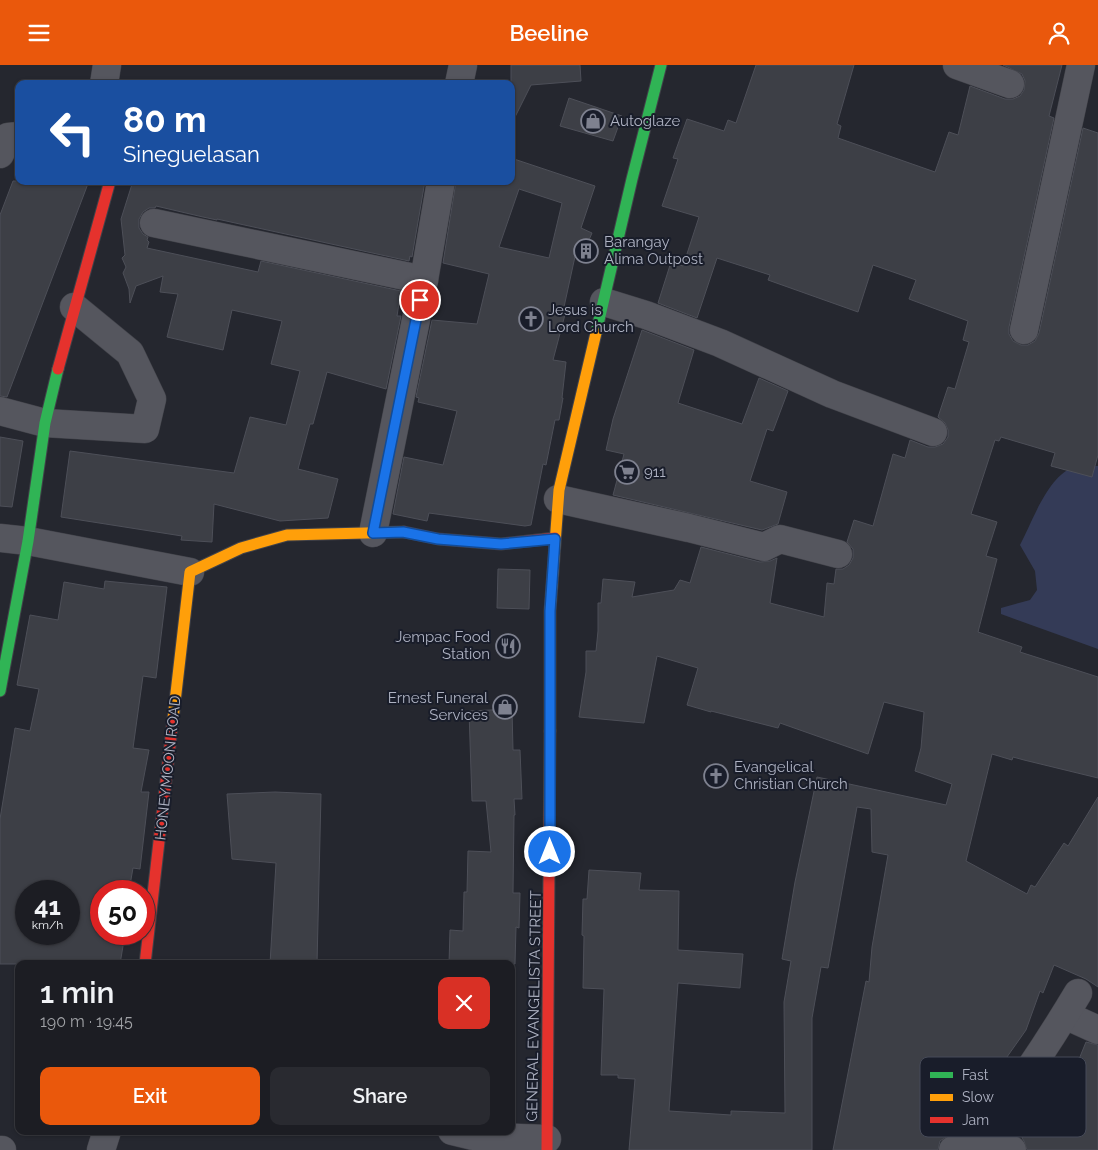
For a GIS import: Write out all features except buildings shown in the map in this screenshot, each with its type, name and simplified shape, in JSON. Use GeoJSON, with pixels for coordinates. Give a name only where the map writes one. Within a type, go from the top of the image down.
{"type":"FeatureCollection","features":[{"type":"Feature","properties":{"kind":"street"},"geometry":{"type":"LineString","coordinates":[[105,80],[107,65]]}},
{"type":"Feature","properties":{"kind":"street"},"geometry":{"type":"LineString","coordinates":[[460,80],[463,65]]}},
{"type":"Feature","properties":{"kind":"street","name":"GENERAL EVANGELISTA STREET"},"geometry":{"type":"LineString","coordinates":[[547,1144],[550,611],[558,499],[632,179],[661,65]]}},
{"type":"Feature","properties":{"kind":"street"},"geometry":{"type":"LineString","coordinates":[[957,65],[1010,84]]}},
{"type":"Feature","properties":{"kind":"street"},"geometry":{"type":"LineString","coordinates":[[1024,330],[1081,65]]}},
{"type":"Feature","properties":{"kind":"street"},"geometry":{"type":"LineString","coordinates":[[0,154],[8,137],[15,136]]}},
{"type":"Feature","properties":{"kind":"street"},"geometry":{"type":"LineString","coordinates":[[0,691],[28,541],[45,423],[62,350],[109,185]]}},
{"type":"Feature","properties":{"kind":"street"},"geometry":{"type":"LineString","coordinates":[[373,533],[424,281],[441,185]]}},
{"type":"Feature","properties":{"kind":"street"},"geometry":{"type":"LineString","coordinates":[[154,223],[424,281]]}},
{"type":"Feature","properties":{"kind":"street"},"geometry":{"type":"LineString","coordinates":[[604,302],[646,315],[720,343],[832,394],[933,432]]}},
{"type":"Feature","properties":{"kind":"street"},"geometry":{"type":"LineString","coordinates":[[0,411],[45,423],[144,429],[152,399],[130,353],[74,307]]}},
{"type":"Feature","properties":{"kind":"street"},"geometry":{"type":"LineString","coordinates":[[558,499],[764,547],[780,539],[838,554]]}},
{"type":"Feature","properties":{"kind":"street"},"geometry":{"type":"LineString","coordinates":[[0,538],[28,541],[190,572],[240,548],[287,535],[403,532],[438,539],[501,544],[555,539]]}},
{"type":"Feature","properties":{"kind":"street","name":"HONEYMOON ROAD"},"geometry":{"type":"LineString","coordinates":[[146,960],[190,572]]}},
{"type":"Feature","properties":{"kind":"street"},"geometry":{"type":"LineString","coordinates":[[1039,1057],[1072,1004],[1098,1030]]}},
{"type":"Feature","properties":{"kind":"street"},"geometry":{"type":"LineString","coordinates":[[101,1150],[106,1135]]}},
{"type":"Feature","properties":{"kind":"street"},"geometry":{"type":"LineString","coordinates":[[468,1135],[547,1144]]}},
{"type":"Feature","properties":{"kind":"street"},"geometry":{"type":"LineString","coordinates":[[953,1150],[980,1137],[1012,1150]]}},
{"type":"Feature","properties":{"kind":"water"},"geometry":{"type":"Polygon","coordinates":[[[1098,466],[1098,649],[1001,614],[1001,608],[1030,600],[1037,590],[1035,571],[1020,545],[1049,489],[1065,471],[1075,467],[1098,466]]]}},
{"type":"Feature","properties":{"kind":"traffic: fast"},"geometry":{"type":"LineString","coordinates":[[596,333],[661,65]]}},
{"type":"Feature","properties":{"kind":"traffic: fast"},"geometry":{"type":"LineString","coordinates":[[0,691],[28,541],[45,423],[58,369]]}},
{"type":"Feature","properties":{"kind":"traffic: slow"},"geometry":{"type":"LineString","coordinates":[[550,731],[550,611],[559,490],[596,333]]}},
{"type":"Feature","properties":{"kind":"traffic: slow"},"geometry":{"type":"LineString","coordinates":[[173,719],[190,572],[241,548],[287,535],[404,532]]}},
{"type":"Feature","properties":{"kind":"traffic: jam"},"geometry":{"type":"LineString","coordinates":[[58,369],[109,185]]}},
{"type":"Feature","properties":{"kind":"traffic: jam"},"geometry":{"type":"LineString","coordinates":[[404,532],[438,539],[501,544],[555,538]]}},
{"type":"Feature","properties":{"kind":"traffic: jam"},"geometry":{"type":"LineString","coordinates":[[145,960],[173,719]]}},
{"type":"Feature","properties":{"kind":"traffic: jam"},"geometry":{"type":"LineString","coordinates":[[547,1150],[550,731]]}},
{"type":"Feature","properties":{"kind":"place","name":"Autoglaze"},"geometry":{"type":"Point","coordinates":[593,121]}},
{"type":"Feature","properties":{"kind":"place","name":"Barangay Alima Outpost"},"geometry":{"type":"Point","coordinates":[586,251]}},
{"type":"Feature","properties":{"kind":"place","name":"Jesus is Lord Church"},"geometry":{"type":"Point","coordinates":[531,319]}},
{"type":"Feature","properties":{"kind":"place","name":"911"},"geometry":{"type":"Point","coordinates":[627,472]}},
{"type":"Feature","properties":{"kind":"place","name":"Jempac Food Station"},"geometry":{"type":"Point","coordinates":[508,646]}},
{"type":"Feature","properties":{"kind":"place","name":"Ernest Funeral Services"},"geometry":{"type":"Point","coordinates":[505,707]}},
{"type":"Feature","properties":{"kind":"place","name":"Evangelical Christian Church"},"geometry":{"type":"Point","coordinates":[716,776]}},
{"type":"Feature","properties":{"kind":"route"},"geometry":{"type":"LineString","coordinates":[[420,300],[373,533],[403,532],[438,539],[501,544],[555,539],[550,611],[550,852]]}}]}
